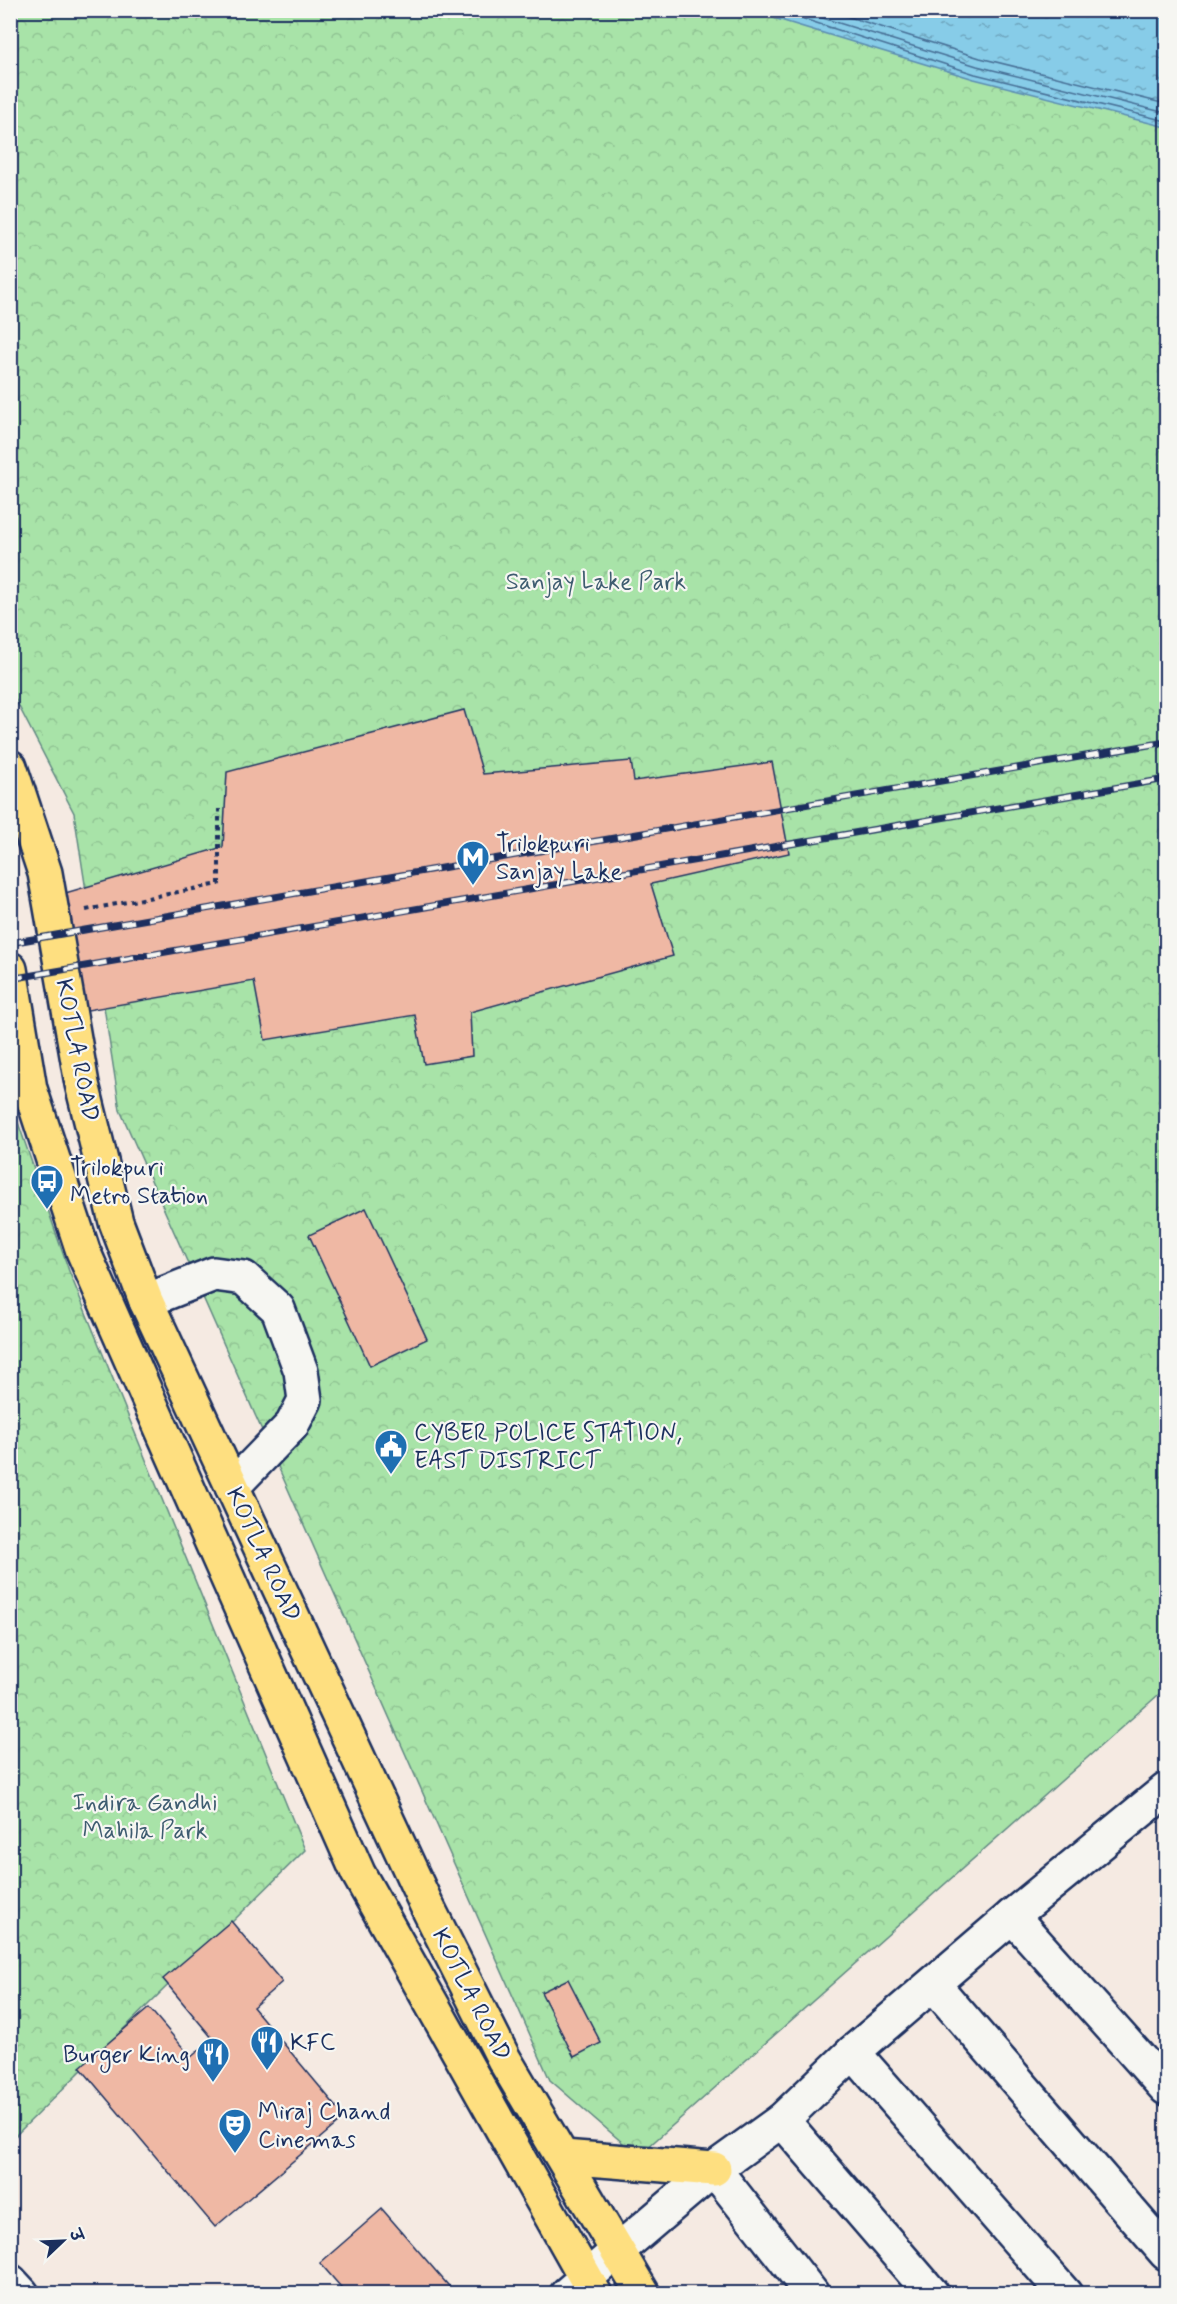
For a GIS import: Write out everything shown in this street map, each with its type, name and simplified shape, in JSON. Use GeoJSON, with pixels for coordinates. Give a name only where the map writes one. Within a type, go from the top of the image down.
{"type":"FeatureCollection","features":[{"type":"Feature","properties":{"kind":"main road","name":"KOTLA ROAD"},"geometry":{"type":"LineString","coordinates":[[10,767],[45,873],[88,1107],[116,1222],[146,1301],[428,1908],[504,2059],[643,2294]]}},
{"type":"Feature","properties":{"kind":"main road","name":"KOTLA ROAD"},"geometry":{"type":"LineString","coordinates":[[10,969],[30,1089],[88,1262],[358,1874],[582,2288]]}},
{"type":"Feature","properties":{"kind":"main road"},"geometry":{"type":"LineString","coordinates":[[563,2157],[714,2169]]}},
{"type":"Feature","properties":{"kind":"street"},"geometry":{"type":"LineString","coordinates":[[146,1301],[214,1274],[244,1278],[278,1309],[301,1371],[305,1400],[292,1425],[232,1487]]}},
{"type":"Feature","properties":{"kind":"street"},"geometry":{"type":"LineString","coordinates":[[582,2288],[617,2250],[714,2169],[782,2120],[853,2052],[1012,1916],[1167,1790]]}},
{"type":"Feature","properties":{"kind":"street"},"geometry":{"type":"LineString","coordinates":[[1012,1916],[1161,2071]]}},
{"type":"Feature","properties":{"kind":"street"},"geometry":{"type":"LineString","coordinates":[[934,1985],[1167,2253]]}},
{"type":"Feature","properties":{"kind":"street"},"geometry":{"type":"LineString","coordinates":[[853,2052],[1065,2294]]}},
{"type":"Feature","properties":{"kind":"street"},"geometry":{"type":"LineString","coordinates":[[782,2120],[932,2294]]}},
{"type":"Feature","properties":{"kind":"street"},"geometry":{"type":"LineString","coordinates":[[714,2169],[812,2294]]}},
{"type":"Feature","properties":{"kind":"street"},"geometry":{"type":"LineString","coordinates":[[10,2281],[22,2294]]}},
{"type":"Feature","properties":{"kind":"path"},"geometry":{"type":"LineString","coordinates":[[53,916],[219,884],[219,809]]}},
{"type":"Feature","properties":{"kind":"green space","name":"Sanjay Lake Park"},"geometry":{"type":"Polygon","coordinates":[[[11,11],[1166,11],[1166,1688],[638,2156],[550,2080],[120,1110],[74,813],[11,691],[11,11]]]}},
{"type":"Feature","properties":{"kind":"green space","name":"Indira Gandhi Mahila Park"},"geometry":{"type":"Polygon","coordinates":[[[10,1099],[69,1271],[305,1850],[11,2140],[10,1099]]]}},
{"type":"Feature","properties":{"kind":"water"},"geometry":{"type":"Polygon","coordinates":[[[769,11],[1166,11],[1166,127],[974,79],[774,18],[769,11]]]}},
{"type":"Feature","properties":{"kind":"building","name":"Trilokpuri Sanjay Lake"},"geometry":{"type":"Polygon","coordinates":[[[464,710],[483,774],[631,761],[634,781],[772,762],[789,853],[651,884],[673,956],[470,1012],[472,1056],[424,1064],[415,1015],[265,1040],[254,981],[82,1011],[55,896],[223,847],[227,772],[464,710]]]}},
{"type":"Feature","properties":{"kind":"building"},"geometry":{"type":"Polygon","coordinates":[[[366,1208],[427,1339],[370,1366],[309,1235],[366,1208]]]}},
{"type":"Feature","properties":{"kind":"building"},"geometry":{"type":"Polygon","coordinates":[[[231,1921],[282,1982],[253,2007],[345,2117],[215,2227],[80,2067],[149,2008],[191,2057],[213,2039],[163,1979],[231,1921]]]}},
{"type":"Feature","properties":{"kind":"building"},"geometry":{"type":"Polygon","coordinates":[[[568,1979],[601,2043],[574,2057],[541,1992],[568,1979]]]}},
{"type":"Feature","properties":{"kind":"building"},"geometry":{"type":"Polygon","coordinates":[[[382,2209],[454,2292],[452,2294],[347,2294],[320,2263],[382,2209]]]}},
{"type":"Feature","properties":{"kind":"railway"},"geometry":{"type":"LineString","coordinates":[[10,943],[1166,742]]}},
{"type":"Feature","properties":{"kind":"railway"},"geometry":{"type":"LineString","coordinates":[[10,979],[1166,779]]}},
{"type":"Feature","properties":{"kind":"place","name":"Trilokpuri Sanjay Lake"},"geometry":{"type":"Point","coordinates":[473,886]}},
{"type":"Feature","properties":{"kind":"place","name":"Trilokpuri Metro Station"},"geometry":{"type":"Point","coordinates":[47,1210]}},
{"type":"Feature","properties":{"kind":"place","name":"CYBER POLICE STATION, EAST DISTRICT"},"geometry":{"type":"Point","coordinates":[391,1475]}},
{"type":"Feature","properties":{"kind":"place","name":"KFC"},"geometry":{"type":"Point","coordinates":[267,2071]}},
{"type":"Feature","properties":{"kind":"place","name":"Burger King"},"geometry":{"type":"Point","coordinates":[213,2083]}},
{"type":"Feature","properties":{"kind":"place","name":"Miraj Chand Cinemas"},"geometry":{"type":"Point","coordinates":[235,2154]}}]}
